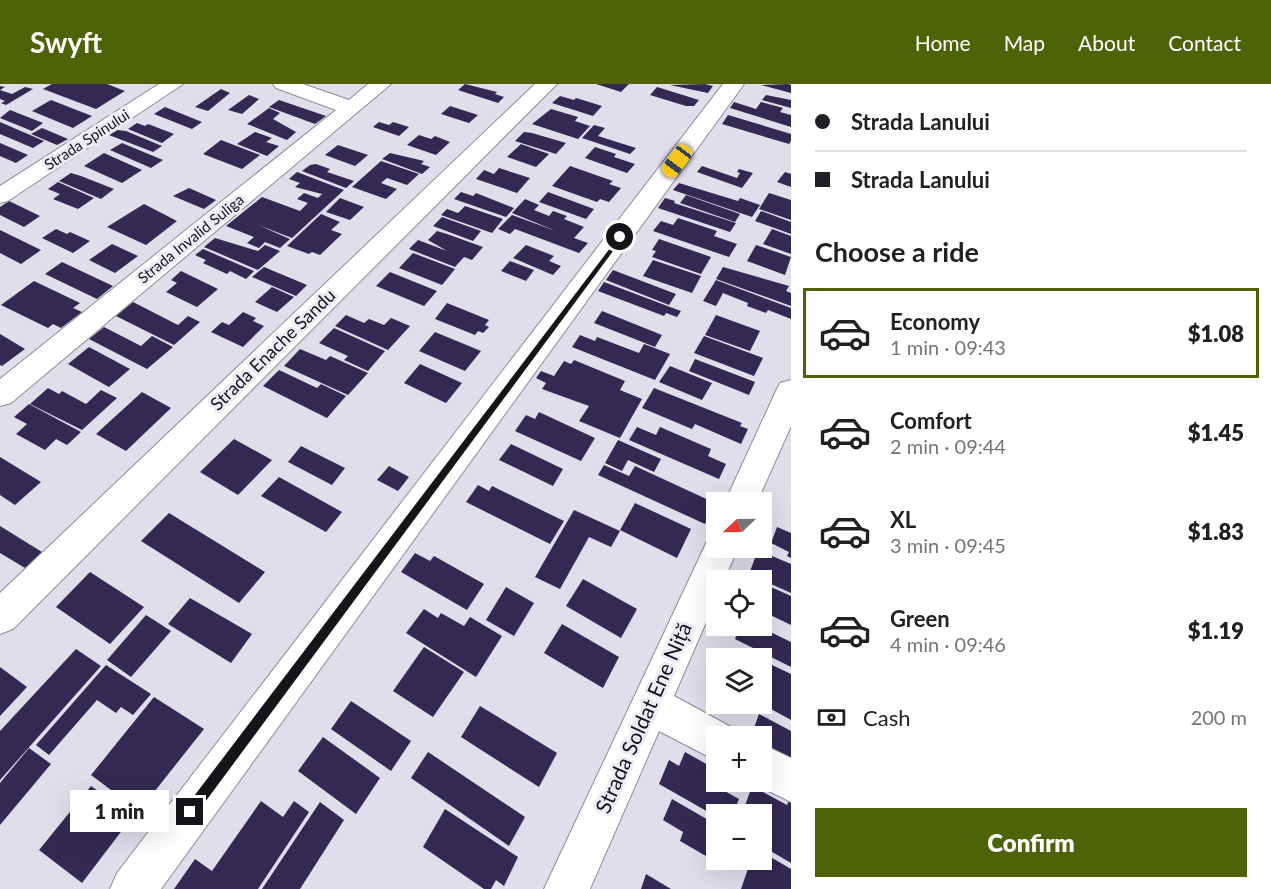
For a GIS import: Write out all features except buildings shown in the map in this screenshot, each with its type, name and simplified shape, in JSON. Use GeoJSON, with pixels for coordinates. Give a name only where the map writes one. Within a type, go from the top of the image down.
{"type":"FeatureCollection","features":[{"type":"Feature","properties":{"kind":"street","name":"Strada Spinului"},"geometry":{"type":"LineString","coordinates":[[0,196],[173,84]]}},
{"type":"Feature","properties":{"kind":"street"},"geometry":{"type":"LineString","coordinates":[[283,84],[352,108]]}},
{"type":"Feature","properties":{"kind":"street","name":"Strada Invalid Suliga"},"geometry":{"type":"LineString","coordinates":[[0,395],[381,84]]}},
{"type":"Feature","properties":{"kind":"street","name":"Strada Enache Sandu"},"geometry":{"type":"LineString","coordinates":[[0,617],[547,84]]}},
{"type":"Feature","properties":{"kind":"street"},"geometry":{"type":"LineString","coordinates":[[133,889],[734,84]]}},
{"type":"Feature","properties":{"kind":"street"},"geometry":{"type":"LineString","coordinates":[[746,492],[791,391]]}},
{"type":"Feature","properties":{"kind":"street","name":"Strada Soldat Ene Niță"},"geometry":{"type":"LineString","coordinates":[[567,889],[716,558]]}},
{"type":"Feature","properties":{"kind":"street"},"geometry":{"type":"LineString","coordinates":[[650,705],[706,735]]}},
{"type":"Feature","properties":{"kind":"street"},"geometry":{"type":"LineString","coordinates":[[772,771],[791,781]]}},
{"type":"Feature","properties":{"kind":"route"},"geometry":{"type":"LineString","coordinates":[[190,812],[620,237]]}}]}
